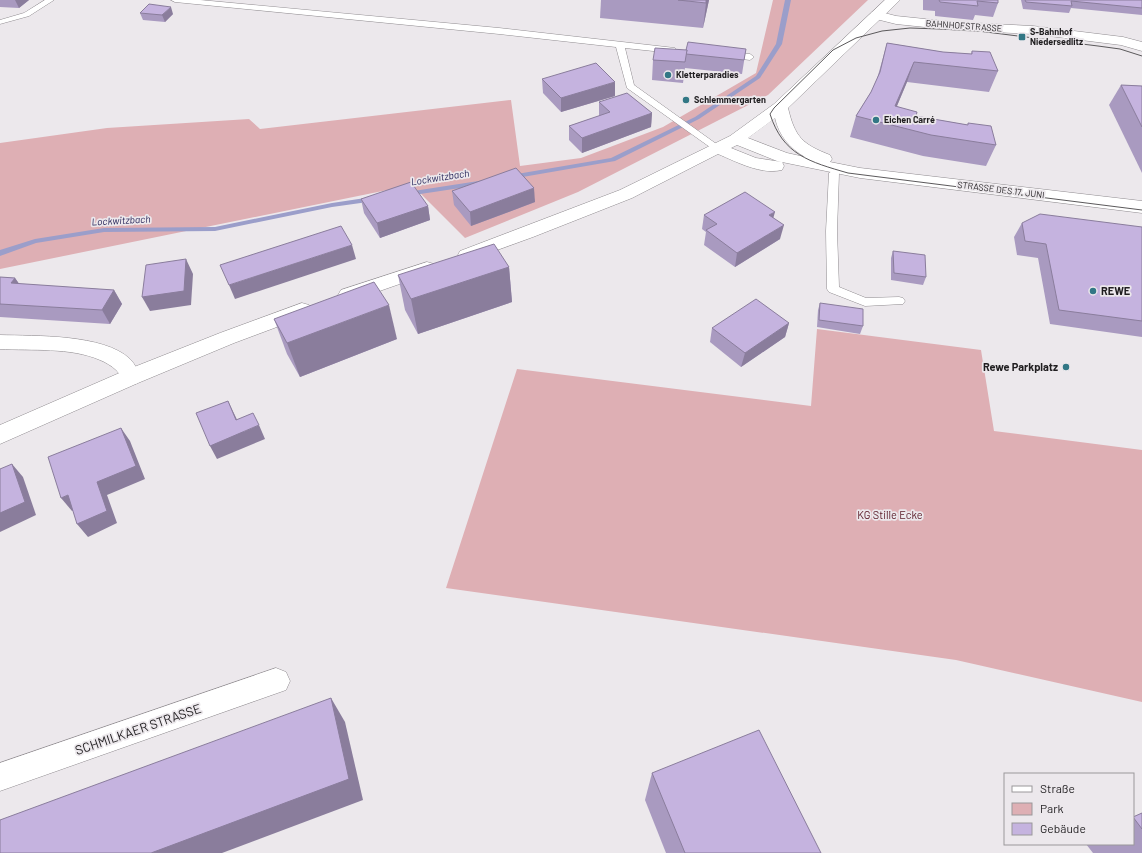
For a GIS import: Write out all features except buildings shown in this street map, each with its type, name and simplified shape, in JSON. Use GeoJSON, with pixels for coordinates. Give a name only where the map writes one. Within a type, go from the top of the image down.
{"type":"FeatureCollection","features":[{"type":"Feature","properties":{"kind":"street"},"geometry":{"type":"LineString","coordinates":[[0,436],[131,377],[227,338],[462,256],[583,212],[626,194],[736,139],[780,107],[841,47],[893,0]]}},
{"type":"Feature","properties":{"kind":"street","name":"BAHNHOFSTRASSE"},"geometry":{"type":"LineString","coordinates":[[877,15],[896,20],[954,26],[1033,30],[1123,41],[1142,47]]}},
{"type":"Feature","properties":{"kind":"street"},"geometry":{"type":"LineString","coordinates":[[780,107],[786,130],[800,147],[811,154],[860,173]]}},
{"type":"Feature","properties":{"kind":"street","name":"STRASSE DES 17. JUNI"},"geometry":{"type":"LineString","coordinates":[[736,139],[782,157],[860,173],[1142,207]]}},
{"type":"Feature","properties":{"kind":"street","name":"STRASSE DES 17. JUNI"},"geometry":{"type":"LineString","coordinates":[[717,148],[753,163],[799,170],[834,173],[860,173]]}},
{"type":"Feature","properties":{"kind":"street"},"geometry":{"type":"LineString","coordinates":[[0,342],[81,347],[104,353],[121,362],[131,377]]}},
{"type":"Feature","properties":{"kind":"street","name":"SCHMILKAER STRASSE"},"geometry":{"type":"LineString","coordinates":[[0,777],[276,682]]}},
{"type":"Feature","properties":{"kind":"lane"},"geometry":{"type":"LineString","coordinates":[[0,22],[20,18],[34,12],[50,0]]}},
{"type":"Feature","properties":{"kind":"lane"},"geometry":{"type":"LineString","coordinates":[[175,0],[491,30],[681,51]]}},
{"type":"Feature","properties":{"kind":"lane"},"geometry":{"type":"LineString","coordinates":[[620,45],[630,86],[700,138],[717,148]]}},
{"type":"Feature","properties":{"kind":"lane"},"geometry":{"type":"LineString","coordinates":[[719,54],[750,57]]}},
{"type":"Feature","properties":{"kind":"lane"},"geometry":{"type":"LineString","coordinates":[[834,173],[831,207],[833,289],[865,302],[900,302]]}},
{"type":"Feature","properties":{"kind":"green space"},"geometry":{"type":"Polygon","coordinates":[[[773,0],[868,0],[768,95],[578,192],[465,238],[412,185],[0,269],[0,143],[107,128],[249,119],[260,129],[511,100],[520,166],[581,158],[663,127],[756,73],[773,0]]]}},
{"type":"Feature","properties":{"kind":"green space","name":"KG Stille Ecke"},"geometry":{"type":"Polygon","coordinates":[[[817,329],[981,350],[994,431],[1142,450],[1142,702],[956,660],[446,588],[517,369],[811,406],[817,329]]]}},
{"type":"Feature","properties":{"kind":"waterway","name":"Lockwitzbach"},"geometry":{"type":"LineString","coordinates":[[511,177],[613,160],[697,118],[758,77],[779,44],[788,0]]}},
{"type":"Feature","properties":{"kind":"waterway","name":"Lockwitzbach"},"geometry":{"type":"LineString","coordinates":[[407,194],[485,182]]}},
{"type":"Feature","properties":{"kind":"waterway","name":"Lockwitzbach"},"geometry":{"type":"LineString","coordinates":[[0,253],[35,241],[104,230],[215,229],[332,205],[372,199]]}},
{"type":"Feature","properties":{"kind":"tram line"},"geometry":{"type":"LineString","coordinates":[[1142,56],[1120,49],[970,30],[910,28],[882,31],[856,38],[833,50],[774,108],[770,114],[782,139],[790,148],[810,160],[848,173],[1142,210]]}},
{"type":"Feature","properties":{"kind":"place","name":"S-Bahnhof Niedersedlitz"},"geometry":{"type":"Point","coordinates":[1022,37]}},
{"type":"Feature","properties":{"kind":"place","name":"Kletterparadies"},"geometry":{"type":"Point","coordinates":[668,75]}},
{"type":"Feature","properties":{"kind":"place","name":"Schlemmergarten"},"geometry":{"type":"Point","coordinates":[686,100]}},
{"type":"Feature","properties":{"kind":"place","name":"Eichen Carré"},"geometry":{"type":"Point","coordinates":[876,120]}},
{"type":"Feature","properties":{"kind":"place","name":"REWE"},"geometry":{"type":"Point","coordinates":[1093,291]}},
{"type":"Feature","properties":{"kind":"place","name":"Rewe Parkplatz"},"geometry":{"type":"Point","coordinates":[1066,367]}}]}
